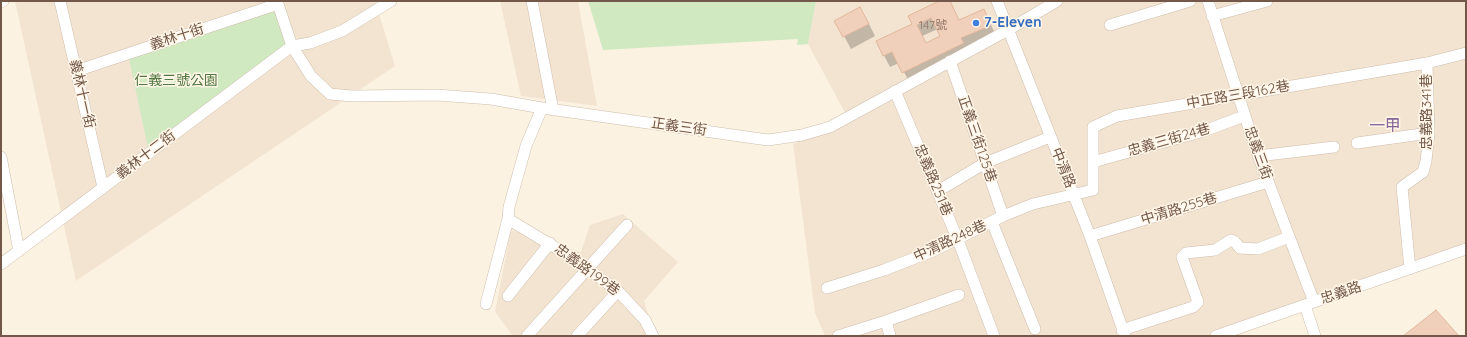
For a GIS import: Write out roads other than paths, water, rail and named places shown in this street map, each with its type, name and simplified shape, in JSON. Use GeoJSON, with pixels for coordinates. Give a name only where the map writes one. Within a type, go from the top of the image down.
{"type":"FeatureCollection","features":[{"type":"Feature","properties":{"kind":"street","name":"義林十一街"},"geometry":{"type":"LineString","coordinates":[[60,1],[103,187]]}},
{"type":"Feature","properties":{"kind":"street"},"geometry":{"type":"LineString","coordinates":[[486,304],[508,219],[509,207],[526,146],[548,109],[532,1]]}},
{"type":"Feature","properties":{"kind":"street","name":"中清路"},"geometry":{"type":"LineString","coordinates":[[997,1],[1090,236],[1124,333]]}},
{"type":"Feature","properties":{"kind":"street","name":"正義三街"},"geometry":{"type":"LineString","coordinates":[[278,2],[292,46],[311,76],[330,94],[352,96],[437,95],[491,100],[768,140],[802,135],[830,127],[1008,30],[1057,1]]}},
{"type":"Feature","properties":{"kind":"street"},"geometry":{"type":"LineString","coordinates":[[1110,25],[1190,1]]}},
{"type":"Feature","properties":{"kind":"street","name":"忠義三街"},"geometry":{"type":"LineString","coordinates":[[1208,1],[1244,116],[1289,237],[1310,303],[1315,336]]}},
{"type":"Feature","properties":{"kind":"street"},"geometry":{"type":"LineString","coordinates":[[1212,16],[1267,1]]}},
{"type":"Feature","properties":{"kind":"street","name":"義林十街"},"geometry":{"type":"LineString","coordinates":[[76,71],[278,2]]}},
{"type":"Feature","properties":{"kind":"street"},"geometry":{"type":"LineString","coordinates":[[292,46],[310,43],[342,31],[386,3]]}},
{"type":"Feature","properties":{"kind":"street","name":"義林十二街"},"geometry":{"type":"LineString","coordinates":[[1,264],[292,46]]}},
{"type":"Feature","properties":{"kind":"street","name":"中正路三段162巷"},"geometry":{"type":"LineString","coordinates":[[1073,194],[1093,190],[1093,127],[1117,116],[1427,63],[1466,53]]}},
{"type":"Feature","properties":{"kind":"street","name":"正義三街125巷"},"geometry":{"type":"LineString","coordinates":[[950,61],[1003,216]]}},
{"type":"Feature","properties":{"kind":"street","name":"忠義路341巷"},"geometry":{"type":"LineString","coordinates":[[1410,269],[1402,187],[1423,172],[1426,161],[1429,133],[1427,63]]}},
{"type":"Feature","properties":{"kind":"street","name":"忠義路251巷"},"geometry":{"type":"LineString","coordinates":[[895,91],[958,240],[994,336]]}},
{"type":"Feature","properties":{"kind":"street","name":"忠義三街24巷"},"geometry":{"type":"LineString","coordinates":[[1093,162],[1204,131],[1244,116]]}},
{"type":"Feature","properties":{"kind":"street"},"geometry":{"type":"LineString","coordinates":[[1358,143],[1429,133]]}},
{"type":"Feature","properties":{"kind":"street"},"geometry":{"type":"LineString","coordinates":[[938,192],[985,163],[1050,136]]}},
{"type":"Feature","properties":{"kind":"street"},"geometry":{"type":"LineString","coordinates":[[1258,156],[1334,147]]}},
{"type":"Feature","properties":{"kind":"street"},"geometry":{"type":"LineString","coordinates":[[1,157],[19,251]]}},
{"type":"Feature","properties":{"kind":"street","name":"中清路255巷"},"geometry":{"type":"LineString","coordinates":[[1090,236],[1268,182]]}},
{"type":"Feature","properties":{"kind":"street","name":"中清路248巷"},"geometry":{"type":"LineString","coordinates":[[827,288],[884,270],[934,251],[1003,216],[1033,204],[1073,194]]}},
{"type":"Feature","properties":{"kind":"street","name":"忠義路199巷"},"geometry":{"type":"LineString","coordinates":[[508,219],[550,243],[618,291],[645,320],[650,334]]}},
{"type":"Feature","properties":{"kind":"street"},"geometry":{"type":"LineString","coordinates":[[992,222],[1035,329]]}},
{"type":"Feature","properties":{"kind":"street"},"geometry":{"type":"LineString","coordinates":[[527,336],[627,225]]}},
{"type":"Feature","properties":{"kind":"street"},"geometry":{"type":"LineString","coordinates":[[1124,333],[1193,307],[1198,302],[1182,257],[1186,253],[1215,250],[1231,240],[1240,248],[1258,248],[1289,237]]}},
{"type":"Feature","properties":{"kind":"street"},"geometry":{"type":"LineString","coordinates":[[508,296],[550,243]]}},
{"type":"Feature","properties":{"kind":"street","name":"忠義路"},"geometry":{"type":"LineString","coordinates":[[1216,336],[1466,249]]}},
{"type":"Feature","properties":{"kind":"street"},"geometry":{"type":"LineString","coordinates":[[577,336],[618,291]]}},
{"type":"Feature","properties":{"kind":"street"},"geometry":{"type":"LineString","coordinates":[[838,336],[959,295]]}},
{"type":"Feature","properties":{"kind":"street"},"geometry":{"type":"LineString","coordinates":[[886,321],[890,336]]}},
{"type":"Feature","properties":{"kind":"place","name":"7-Eleven"},"geometry":{"type":"Point","coordinates":[976,23]}},
{"type":"Feature","properties":{"kind":"district","name":"一甲"},"geometry":{"type":"Point","coordinates":[1385,126]}},
{"type":"Feature","properties":{"kind":"park label","name":"仁義三號公園"},"geometry":{"type":"Point","coordinates":[176,81]}}]}
